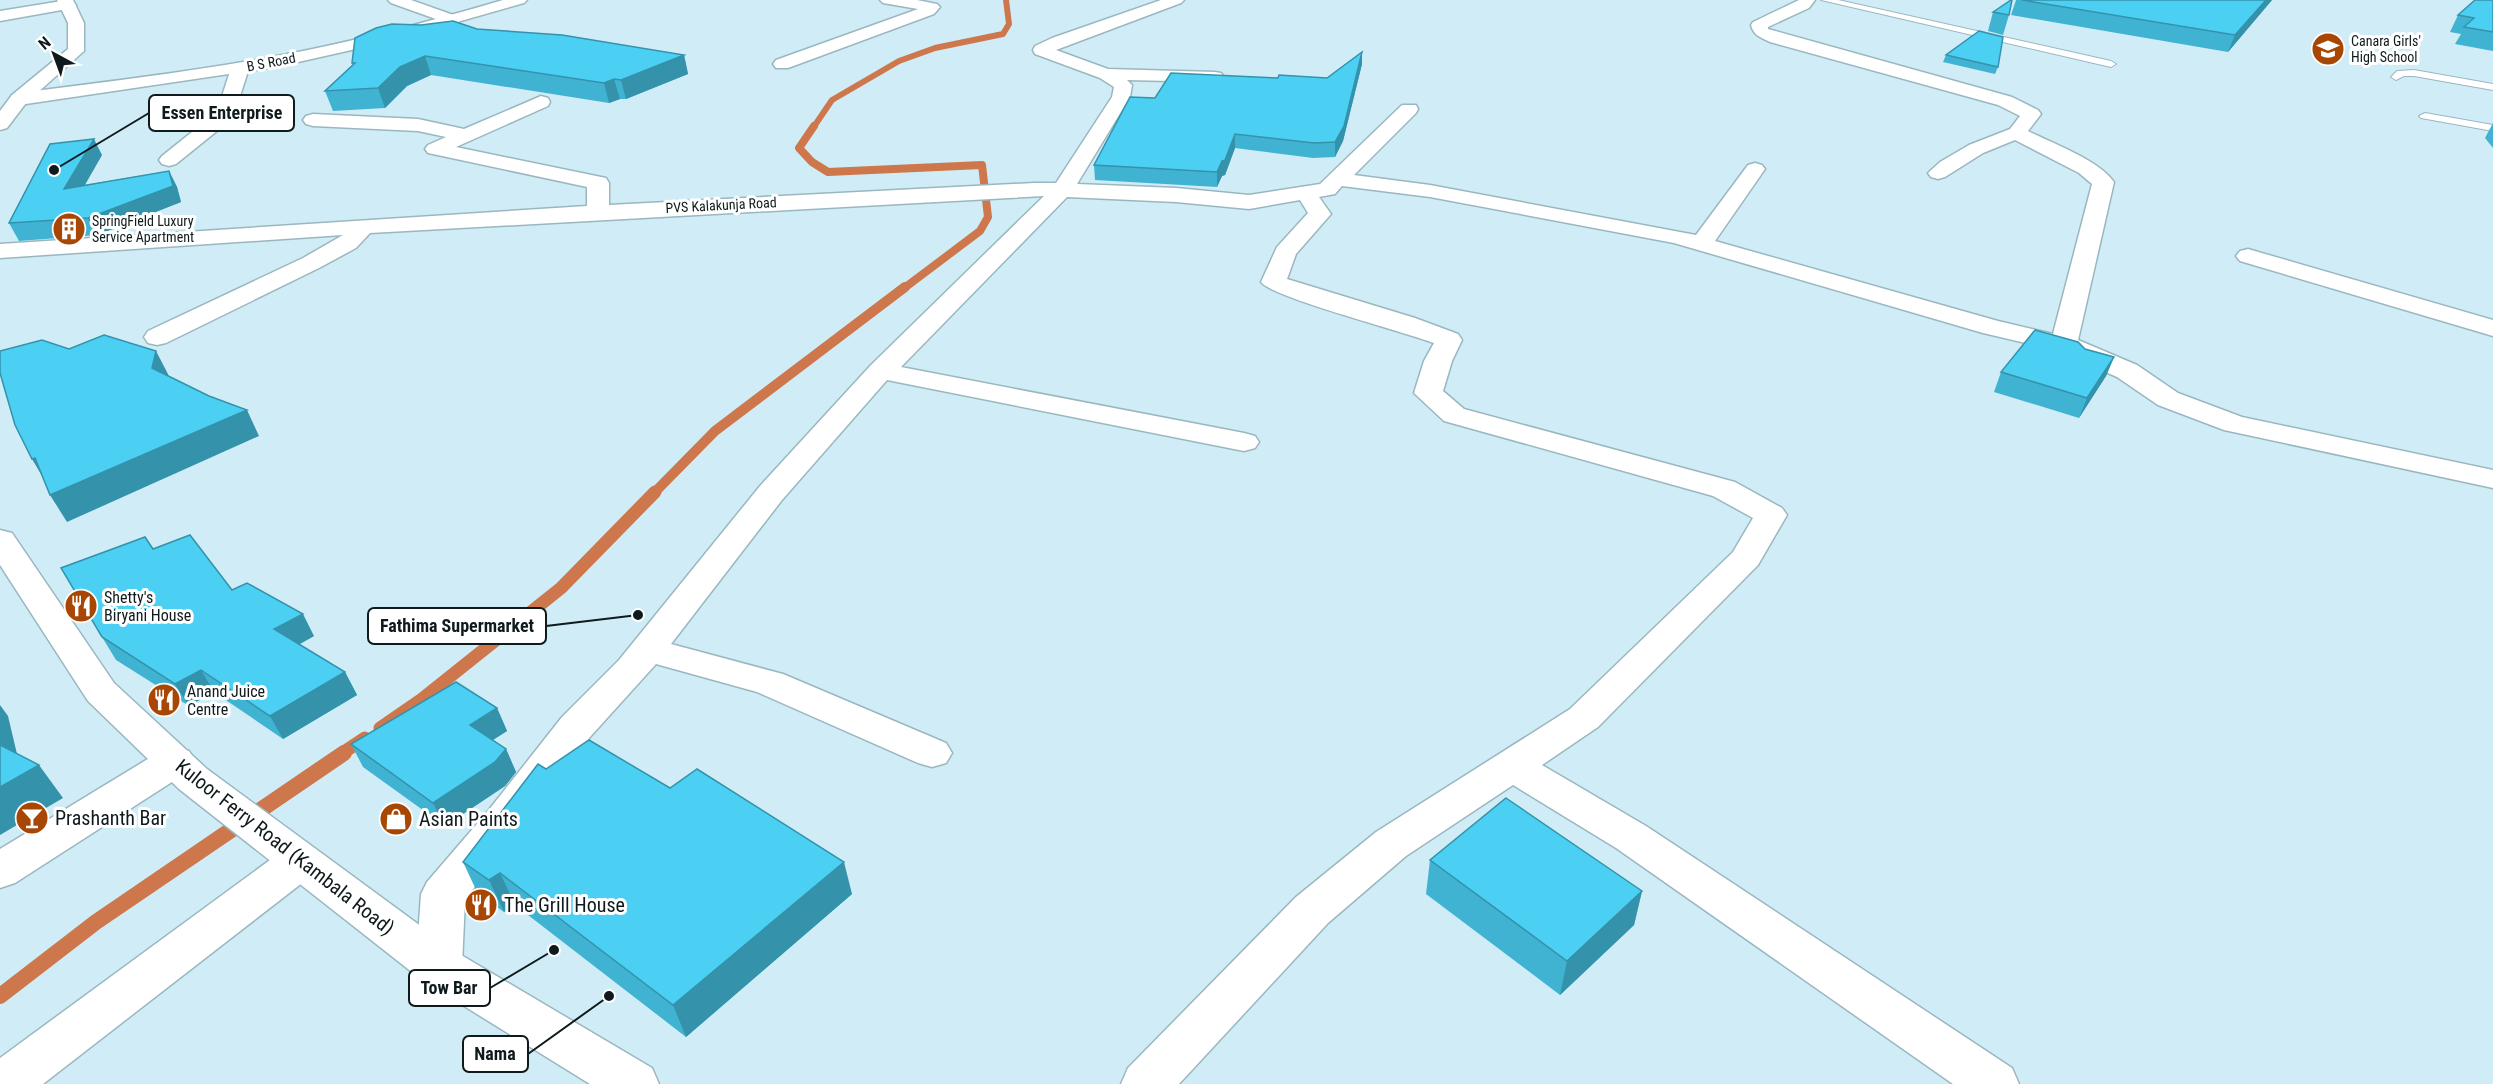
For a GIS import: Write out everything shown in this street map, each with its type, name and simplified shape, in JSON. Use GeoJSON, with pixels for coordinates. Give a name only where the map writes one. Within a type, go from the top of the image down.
{"type":"FeatureCollection","features":[{"type":"Feature","properties":{"kind":"street"},"geometry":{"type":"LineString","coordinates":[[396,0],[453,20]]}},
{"type":"Feature","properties":{"kind":"street","name":"B S Road"},"geometry":{"type":"LineString","coordinates":[[19,99],[240,68],[321,52],[453,20],[519,0]]}},
{"type":"Feature","properties":{"kind":"street"},"geometry":{"type":"LineString","coordinates":[[782,64],[928,11],[932,7],[888,0]]}},
{"type":"Feature","properties":{"kind":"street"},"geometry":{"type":"LineString","coordinates":[[439,966],[443,894],[503,822],[576,727],[632,669],[771,493],[1048,189],[1121,97],[1123,85],[1106,74],[1041,50],[1176,0]]}},
{"type":"Feature","properties":{"kind":"street"},"geometry":{"type":"LineString","coordinates":[[1807,0],[1804,5],[1759,25],[1761,32],[2005,100],[2031,114],[2017,133],[1993,140],[1967,152],[1938,173]]}},
{"type":"Feature","properties":{"kind":"street"},"geometry":{"type":"LineString","coordinates":[[0,16],[66,3],[76,23],[76,51],[19,99],[0,124]]}},
{"type":"Feature","properties":{"kind":"street"},"geometry":{"type":"LineString","coordinates":[[169,159],[226,114],[240,68]]}},
{"type":"Feature","properties":{"kind":"street"},"geometry":{"type":"LineString","coordinates":[[1106,74],[1234,78]]}},
{"type":"Feature","properties":{"kind":"street"},"geometry":{"type":"LineString","coordinates":[[541,102],[435,149],[598,183],[598,212]]}},
{"type":"Feature","properties":{"kind":"street","name":"PVS Kalakunja Road"},"geometry":{"type":"LineString","coordinates":[[0,251],[598,212],[1048,189],[1176,195],[1249,202],[1327,189],[1409,109]]}},
{"type":"Feature","properties":{"kind":"street"},"geometry":{"type":"LineString","coordinates":[[313,120],[418,125],[465,135]]}},
{"type":"Feature","properties":{"kind":"street"},"geometry":{"type":"LineString","coordinates":[[2017,133],[2086,169],[2103,182],[2064,344]]}},
{"type":"Feature","properties":{"kind":"street"},"geometry":{"type":"LineString","coordinates":[[1702,243],[1755,169]]}},
{"type":"Feature","properties":{"kind":"street"},"geometry":{"type":"LineString","coordinates":[[1339,179],[1430,191],[1635,227],[1702,243],[1750,260],[1992,327],[2064,344],[2127,371],[2168,399],[2234,424],[2493,479]]}},
{"type":"Feature","properties":{"kind":"street"},"geometry":{"type":"LineString","coordinates":[[1146,1084],[1312,910],[1391,844],[1584,718],[1746,558],[1771,515],[1724,489],[1454,415],[1428,393],[1438,361],[1449,340],[1417,326],[1297,292],[1273,282],[1285,252],[1320,214],[1306,193]]}},
{"type":"Feature","properties":{"kind":"street"},"geometry":{"type":"LineString","coordinates":[[157,337],[311,264],[348,243],[363,227]]}},
{"type":"Feature","properties":{"kind":"street"},"geometry":{"type":"LineString","coordinates":[[2248,256],[2493,328]]}},
{"type":"Feature","properties":{"kind":"street"},"geometry":{"type":"LineString","coordinates":[[881,371],[1244,442]]}},
{"type":"Feature","properties":{"kind":"street","name":"Kuloor Ferry Road (Kambala Road)"},"geometry":{"type":"LineString","coordinates":[[0,540],[101,692],[184,770],[289,853],[439,966],[634,1084]]}},
{"type":"Feature","properties":{"kind":"street"},"geometry":{"type":"LineString","coordinates":[[647,649],[770,683],[932,753]]}},
{"type":"Feature","properties":{"kind":"street"},"geometry":{"type":"LineString","coordinates":[[1512,766],[1631,837],[1994,1084]]}},
{"type":"Feature","properties":{"kind":"street"},"geometry":{"type":"LineString","coordinates":[[0,872],[184,770]]}},
{"type":"Feature","properties":{"kind":"street"},"geometry":{"type":"LineString","coordinates":[[4,1084],[289,853]]}},
{"type":"Feature","properties":{"kind":"lane"},"geometry":{"type":"LineString","coordinates":[[1826,0],[2111,64]]}},
{"type":"Feature","properties":{"kind":"lane"},"geometry":{"type":"LineString","coordinates":[[2396,77],[2401,73],[2414,73],[2493,87]]}},
{"type":"Feature","properties":{"kind":"lane"},"geometry":{"type":"LineString","coordinates":[[2425,116],[2493,128]]}},
{"type":"Feature","properties":{"kind":"building"},"geometry":{"type":"Polygon","coordinates":[[[2011,0],[2009,15],[1993,12],[2011,0]]]}},
{"type":"Feature","properties":{"kind":"building"},"geometry":{"type":"Polygon","coordinates":[[[2022,0],[2266,0],[2235,35],[2022,0]]]}},
{"type":"Feature","properties":{"kind":"building"},"geometry":{"type":"Polygon","coordinates":[[[2475,0],[2493,0],[2493,32],[2464,27],[2474,18],[2458,15],[2475,0]]]}},
{"type":"Feature","properties":{"kind":"building"},"geometry":{"type":"Polygon","coordinates":[[[453,21],[477,29],[562,35],[684,55],[621,80],[614,79],[604,83],[425,56],[400,67],[378,88],[325,91],[355,63],[352,63],[355,38],[376,28],[392,24],[421,25],[453,21]]]}},
{"type":"Feature","properties":{"kind":"building"},"geometry":{"type":"Polygon","coordinates":[[[1979,31],[2003,37],[1998,67],[1946,55],[1979,31]]]}},
{"type":"Feature","properties":{"kind":"building"},"geometry":{"type":"Polygon","coordinates":[[[1362,52],[1344,126],[1335,142],[1314,143],[1235,134],[1225,160],[1222,161],[1217,172],[1094,165],[1130,97],[1155,98],[1171,73],[1327,78],[1362,52]]]}},
{"type":"Feature","properties":{"kind":"building"},"geometry":{"type":"Polygon","coordinates":[[[94,139],[64,189],[169,171],[173,186],[88,218],[9,223],[50,144],[94,139]]]}},
{"type":"Feature","properties":{"kind":"building"},"geometry":{"type":"Polygon","coordinates":[[[2035,330],[2078,342],[2085,349],[2114,357],[2087,398],[2001,372],[2035,330]]]}},
{"type":"Feature","properties":{"kind":"building"},"geometry":{"type":"Polygon","coordinates":[[[104,335],[156,351],[152,368],[209,396],[247,410],[50,495],[35,458],[32,459],[15,425],[0,373],[0,351],[42,340],[69,349],[104,335]]]}},
{"type":"Feature","properties":{"kind":"building"},"geometry":{"type":"Polygon","coordinates":[[[190,535],[232,590],[247,583],[303,614],[274,629],[345,672],[270,716],[201,670],[175,684],[102,637],[61,568],[145,537],[153,549],[190,535]]]}},
{"type":"Feature","properties":{"kind":"building"},"geometry":{"type":"Polygon","coordinates":[[[456,682],[497,708],[470,725],[506,749],[495,762],[433,803],[351,744],[456,682]]]}},
{"type":"Feature","properties":{"kind":"building"},"geometry":{"type":"Polygon","coordinates":[[[589,740],[670,788],[697,769],[844,862],[673,1005],[500,873],[489,880],[463,862],[538,764],[546,769],[589,740]]]}},
{"type":"Feature","properties":{"kind":"building"},"geometry":{"type":"Polygon","coordinates":[[[0,745],[39,765],[0,787],[0,745]]]}},
{"type":"Feature","properties":{"kind":"building"},"geometry":{"type":"Polygon","coordinates":[[[1506,798],[1642,891],[1567,961],[1430,860],[1506,798]]]}},
{"type":"Feature","properties":{"kind":"waterway"},"geometry":{"type":"LineString","coordinates":[[813,128],[832,100],[899,61],[935,48],[1003,34],[1009,24],[1006,0]]}},
{"type":"Feature","properties":{"kind":"waterway"},"geometry":{"type":"LineString","coordinates":[[814,126],[799,148],[812,162],[828,172],[982,165],[988,217],[980,231],[903,289]]}},
{"type":"Feature","properties":{"kind":"waterway"},"geometry":{"type":"LineString","coordinates":[[653,494],[715,431],[905,287]]}},
{"type":"Feature","properties":{"kind":"waterway"},"geometry":{"type":"LineString","coordinates":[[380,728],[422,699],[561,588],[655,492]]}},
{"type":"Feature","properties":{"kind":"waterway"},"geometry":{"type":"LineString","coordinates":[[341,754],[365,738]]}},
{"type":"Feature","properties":{"kind":"waterway"},"geometry":{"type":"LineString","coordinates":[[0,996],[96,922],[344,753]]}},
{"type":"Feature","properties":{"kind":"place","name":"Canara Girls' High School"},"geometry":{"type":"Point","coordinates":[2328,49]}},
{"type":"Feature","properties":{"kind":"place","name":"Essen Enterprise"},"geometry":{"type":"Point","coordinates":[54,170]}},
{"type":"Feature","properties":{"kind":"place","name":"SpringField Luxury Service Apartment"},"geometry":{"type":"Point","coordinates":[69,229]}},
{"type":"Feature","properties":{"kind":"place","name":"Shetty's Biryani House"},"geometry":{"type":"Point","coordinates":[81,606]}},
{"type":"Feature","properties":{"kind":"place","name":"Fathima Supermarket"},"geometry":{"type":"Point","coordinates":[638,615]}},
{"type":"Feature","properties":{"kind":"place","name":"Anand Juice Centre"},"geometry":{"type":"Point","coordinates":[164,700]}},
{"type":"Feature","properties":{"kind":"place","name":"Prashanth Bar"},"geometry":{"type":"Point","coordinates":[32,818]}},
{"type":"Feature","properties":{"kind":"place","name":"Asian Paints"},"geometry":{"type":"Point","coordinates":[396,819]}},
{"type":"Feature","properties":{"kind":"place","name":"The Grill House"},"geometry":{"type":"Point","coordinates":[481,905]}},
{"type":"Feature","properties":{"kind":"place","name":"Tow Bar"},"geometry":{"type":"Point","coordinates":[554,950]}},
{"type":"Feature","properties":{"kind":"place","name":"Nama"},"geometry":{"type":"Point","coordinates":[609,996]}}]}
